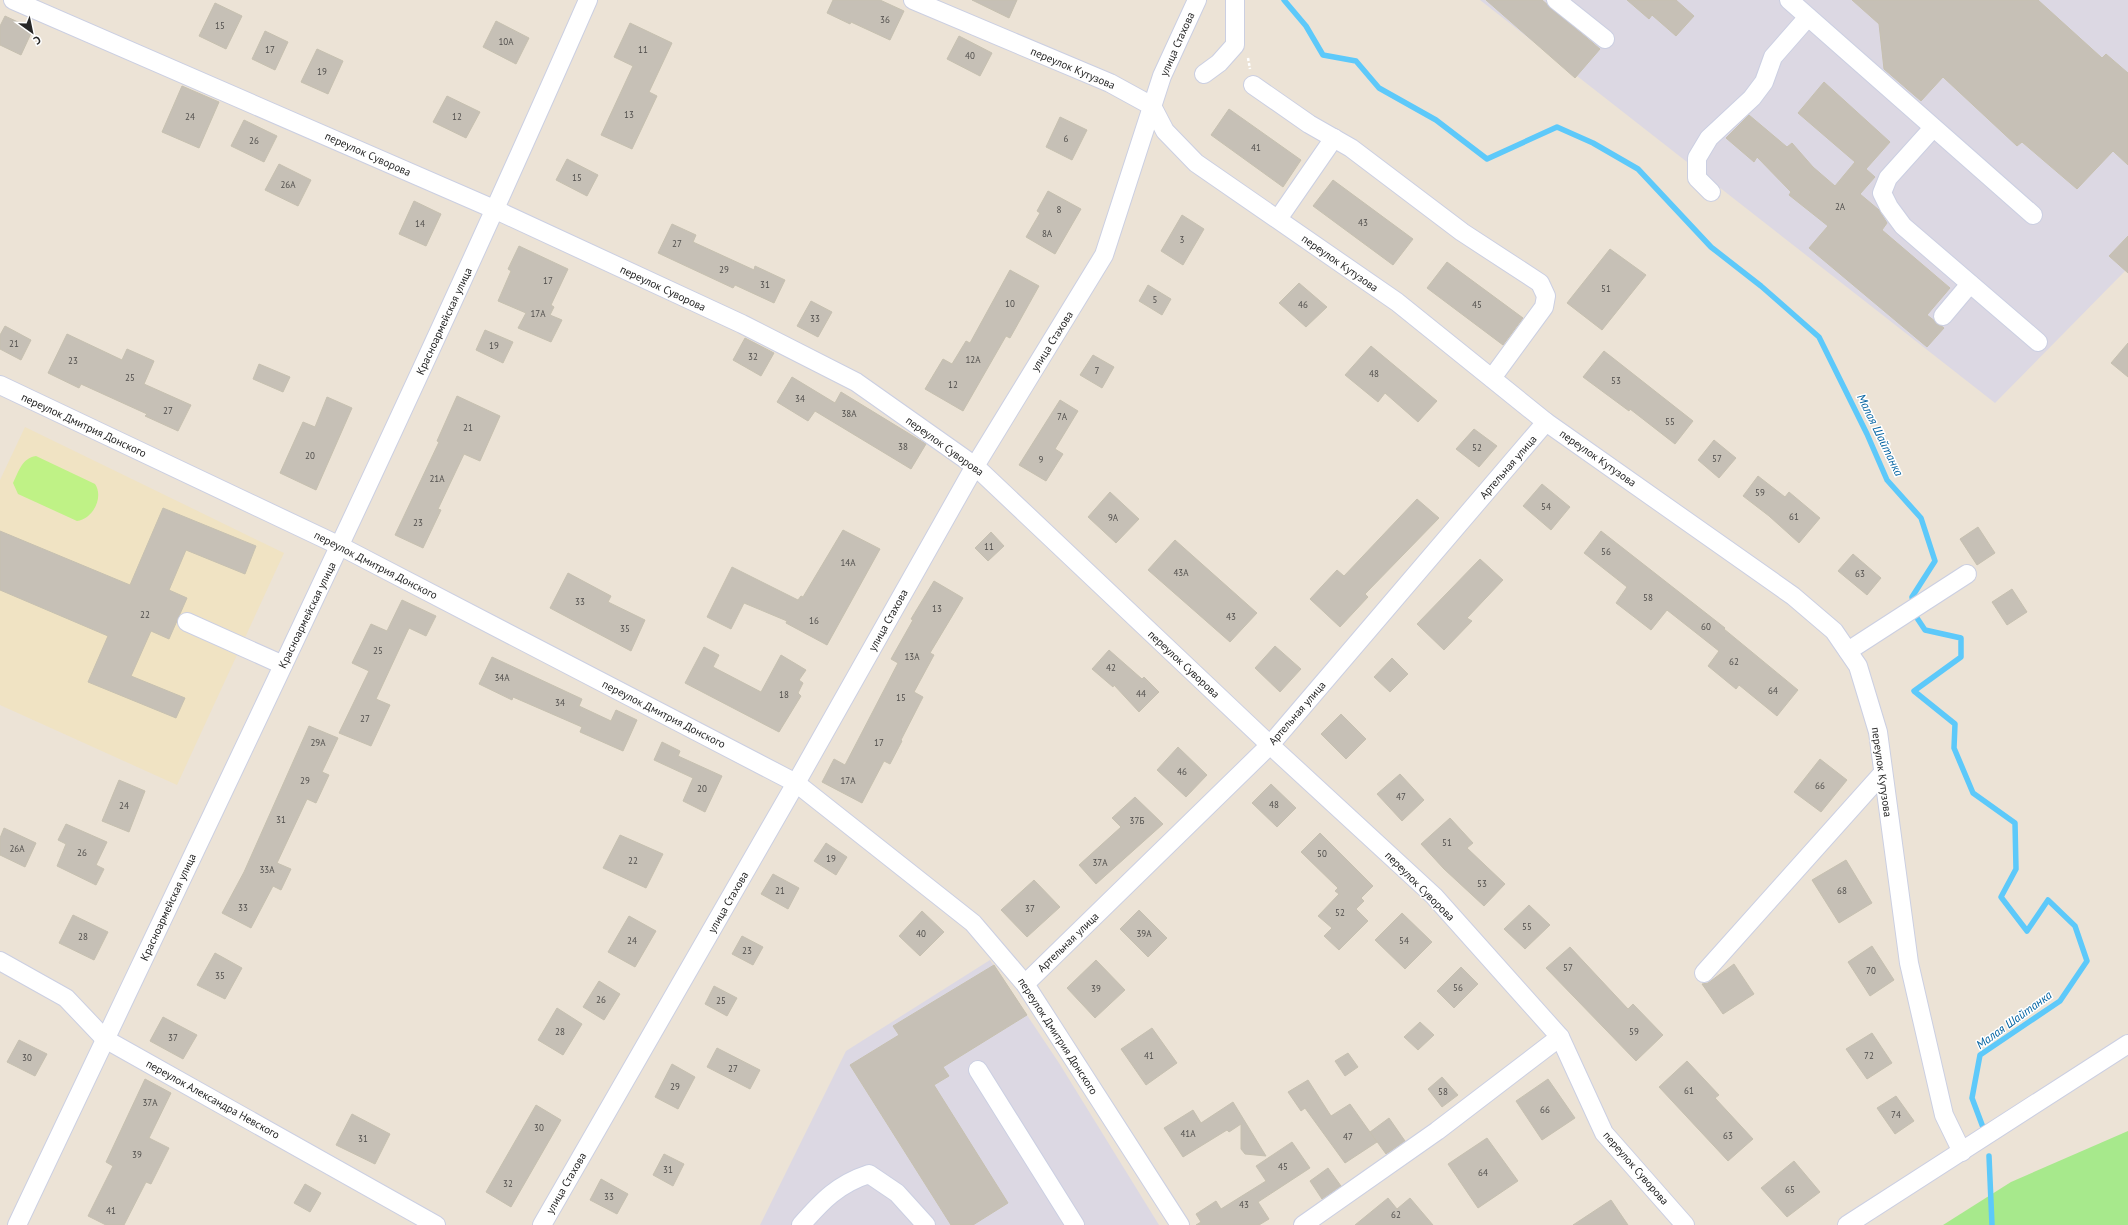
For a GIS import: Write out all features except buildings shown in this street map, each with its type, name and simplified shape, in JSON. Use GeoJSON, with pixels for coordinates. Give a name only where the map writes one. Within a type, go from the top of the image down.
{"type":"FeatureCollection","features":[{"type":"Feature","properties":{"kind":"street","name":"переулок Суворова"},"geometry":{"type":"LineString","coordinates":[[13,0],[496,210],[742,324],[856,382],[975,466],[1434,896],[1560,1037],[1604,1133],[1685,1225]]}},
{"type":"Feature","properties":{"kind":"street","name":"Красноармейская улица"},"geometry":{"type":"LineString","coordinates":[[17,1225],[340,546],[496,210],[588,0]]}},
{"type":"Feature","properties":{"kind":"street","name":"переулок Кутузова"},"geometry":{"type":"LineString","coordinates":[[913,0],[1110,83],[1152,106],[1165,131],[1196,163],[1397,302],[1546,422],[1793,596],[1834,631],[1858,666],[1878,732],[1882,774],[1909,963],[1944,1115],[1962,1152]]}},
{"type":"Feature","properties":{"kind":"street","name":"улица Стахова"},"geometry":{"type":"LineString","coordinates":[[542,1225],[796,783],[975,466],[1104,255],[1162,76],[1197,0]]}},
{"type":"Feature","properties":{"kind":"street"},"geometry":{"type":"LineString","coordinates":[[1204,74],[1219,63],[1235,45],[1235,0]]}},
{"type":"Feature","properties":{"kind":"street"},"geometry":{"type":"LineString","coordinates":[[1556,0],[1605,39]]}},
{"type":"Feature","properties":{"kind":"street"},"geometry":{"type":"LineString","coordinates":[[1789,0],[2033,215]]}},
{"type":"Feature","properties":{"kind":"street"},"geometry":{"type":"LineString","coordinates":[[1711,192],[1697,178],[1697,158],[1709,138],[1752,98],[1764,82],[1773,57],[1808,17]]}},
{"type":"Feature","properties":{"kind":"street"},"geometry":{"type":"LineString","coordinates":[[1253,85],[1309,124],[1351,148],[1462,232],[1540,283],[1546,296],[1544,307],[1492,378]]}},
{"type":"Feature","properties":{"kind":"street"},"geometry":{"type":"LineString","coordinates":[[1933,128],[1888,178],[1882,193],[1889,207],[1903,226],[2038,342]]}},
{"type":"Feature","properties":{"kind":"street"},"geometry":{"type":"LineString","coordinates":[[1278,219],[1334,138]]}},
{"type":"Feature","properties":{"kind":"street"},"geometry":{"type":"LineString","coordinates":[[1942,316],[1970,284]]}},
{"type":"Feature","properties":{"kind":"street","name":"переулок Дмитрия Донского"},"geometry":{"type":"LineString","coordinates":[[0,385],[340,546],[796,783],[973,923],[1025,984],[1180,1225]]}},
{"type":"Feature","properties":{"kind":"street","name":"Артельная улица"},"geometry":{"type":"LineString","coordinates":[[1025,984],[1270,744],[1546,422]]}},
{"type":"Feature","properties":{"kind":"street"},"geometry":{"type":"LineString","coordinates":[[1848,651],[1967,574]]}},
{"type":"Feature","properties":{"kind":"street"},"geometry":{"type":"LineString","coordinates":[[187,622],[283,665]]}},
{"type":"Feature","properties":{"kind":"street"},"geometry":{"type":"LineString","coordinates":[[1704,973],[1882,774]]}},
{"type":"Feature","properties":{"kind":"street","name":"переулок Александра Невского"},"geometry":{"type":"LineString","coordinates":[[0,961],[66,998],[105,1039],[436,1225]]}},
{"type":"Feature","properties":{"kind":"street"},"geometry":{"type":"LineString","coordinates":[[1303,1225],[1438,1131],[1560,1037]]}},
{"type":"Feature","properties":{"kind":"street"},"geometry":{"type":"LineString","coordinates":[[1847,1225],[2128,1044]]}},
{"type":"Feature","properties":{"kind":"street"},"geometry":{"type":"LineString","coordinates":[[978,1070],[1074,1225]]}},
{"type":"Feature","properties":{"kind":"street"},"geometry":{"type":"LineString","coordinates":[[801,1225],[821,1201],[850,1180],[869,1174],[897,1193],[926,1225]]}},
{"type":"Feature","properties":{"kind":"path"},"geometry":{"type":"LineString","coordinates":[[1235,45],[1247,57],[1253,85]]}},
{"type":"Feature","properties":{"kind":"shaded area"},"geometry":{"type":"Polygon","coordinates":[[[1480,0],[2128,0],[2128,268],[1995,403],[1480,0]]]}},
{"type":"Feature","properties":{"kind":"shaded area"},"geometry":{"type":"Polygon","coordinates":[[[25,427],[284,553],[177,785],[0,705],[0,480],[25,427]]]}},
{"type":"Feature","properties":{"kind":"shaded area"},"geometry":{"type":"Polygon","coordinates":[[[990,960],[1059,1063],[1159,1225],[760,1225],[846,1051],[990,960]]]}},
{"type":"Feature","properties":{"kind":"green space"},"geometry":{"type":"Polygon","coordinates":[[[36,456],[95,484],[98,495],[97,501],[92,512],[88,516],[77,521],[18,494],[13,483],[17,474],[27,459],[36,456]]]}},
{"type":"Feature","properties":{"kind":"green space"},"geometry":{"type":"Polygon","coordinates":[[[2128,1131],[2128,1225],[1943,1225],[2011,1182],[2128,1131]]]}},
{"type":"Feature","properties":{"kind":"waterway","name":"Малая Шайтанка"},"geometry":{"type":"LineString","coordinates":[[1284,0],[1306,26],[1323,55],[1356,61],[1379,88],[1436,120],[1487,159],[1557,127],[1593,143],[1638,169],[1711,247],[1761,286],[1819,337],[1867,434],[1887,480],[1921,518],[1935,561],[1912,597],[1917,618],[1925,630],[1961,638],[1961,657],[1914,691],[1955,724],[1954,748],[1973,793],[2015,823],[2016,869],[2001,897],[2027,931],[2048,900],[2075,926],[2087,961],[2060,1001],[1980,1055],[1972,1098],[1984,1130]]}},
{"type":"Feature","properties":{"kind":"waterway","name":"Малая Шайтанка"},"geometry":{"type":"LineString","coordinates":[[1989,1156],[1992,1225]]}}]}
